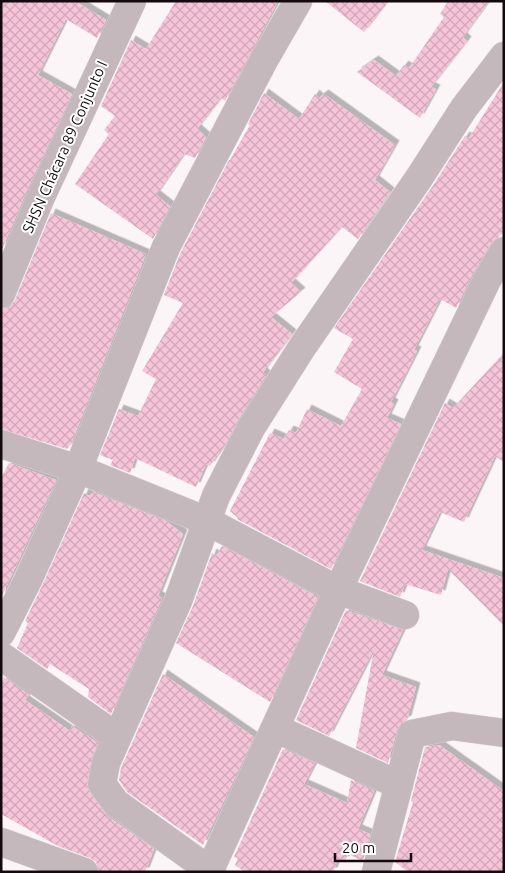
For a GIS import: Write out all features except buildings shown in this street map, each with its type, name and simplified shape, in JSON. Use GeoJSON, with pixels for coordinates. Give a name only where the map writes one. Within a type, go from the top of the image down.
{"type":"FeatureCollection","features":[{"type":"Feature","properties":{"kind":"street","name":"SHSN Chácara 89 Conjunto I"},"geometry":{"type":"LineString","coordinates":[[1,294],[40,199],[132,1]]}},
{"type":"Feature","properties":{"kind":"street"},"geometry":{"type":"LineString","coordinates":[[1,633],[28,580],[78,469],[166,247],[264,60],[298,1]]}},
{"type":"Feature","properties":{"kind":"street"},"geometry":{"type":"LineString","coordinates":[[504,56],[464,108],[419,178],[301,349],[256,420],[216,496],[172,617],[106,763],[102,784],[116,803],[210,871],[338,590],[486,280],[504,251]]}},
{"type":"Feature","properties":{"kind":"street"},"geometry":{"type":"LineString","coordinates":[[1,444],[78,469],[207,522],[338,590],[405,615]]}},
{"type":"Feature","properties":{"kind":"street"},"geometry":{"type":"LineString","coordinates":[[1,656],[117,737]]}},
{"type":"Feature","properties":{"kind":"street"},"geometry":{"type":"LineString","coordinates":[[376,872],[412,734],[452,726],[504,733]]}},
{"type":"Feature","properties":{"kind":"street"},"geometry":{"type":"LineString","coordinates":[[275,728],[399,785]]}},
{"type":"Feature","properties":{"kind":"street"},"geometry":{"type":"LineString","coordinates":[[1,842],[84,872]]}}]}
